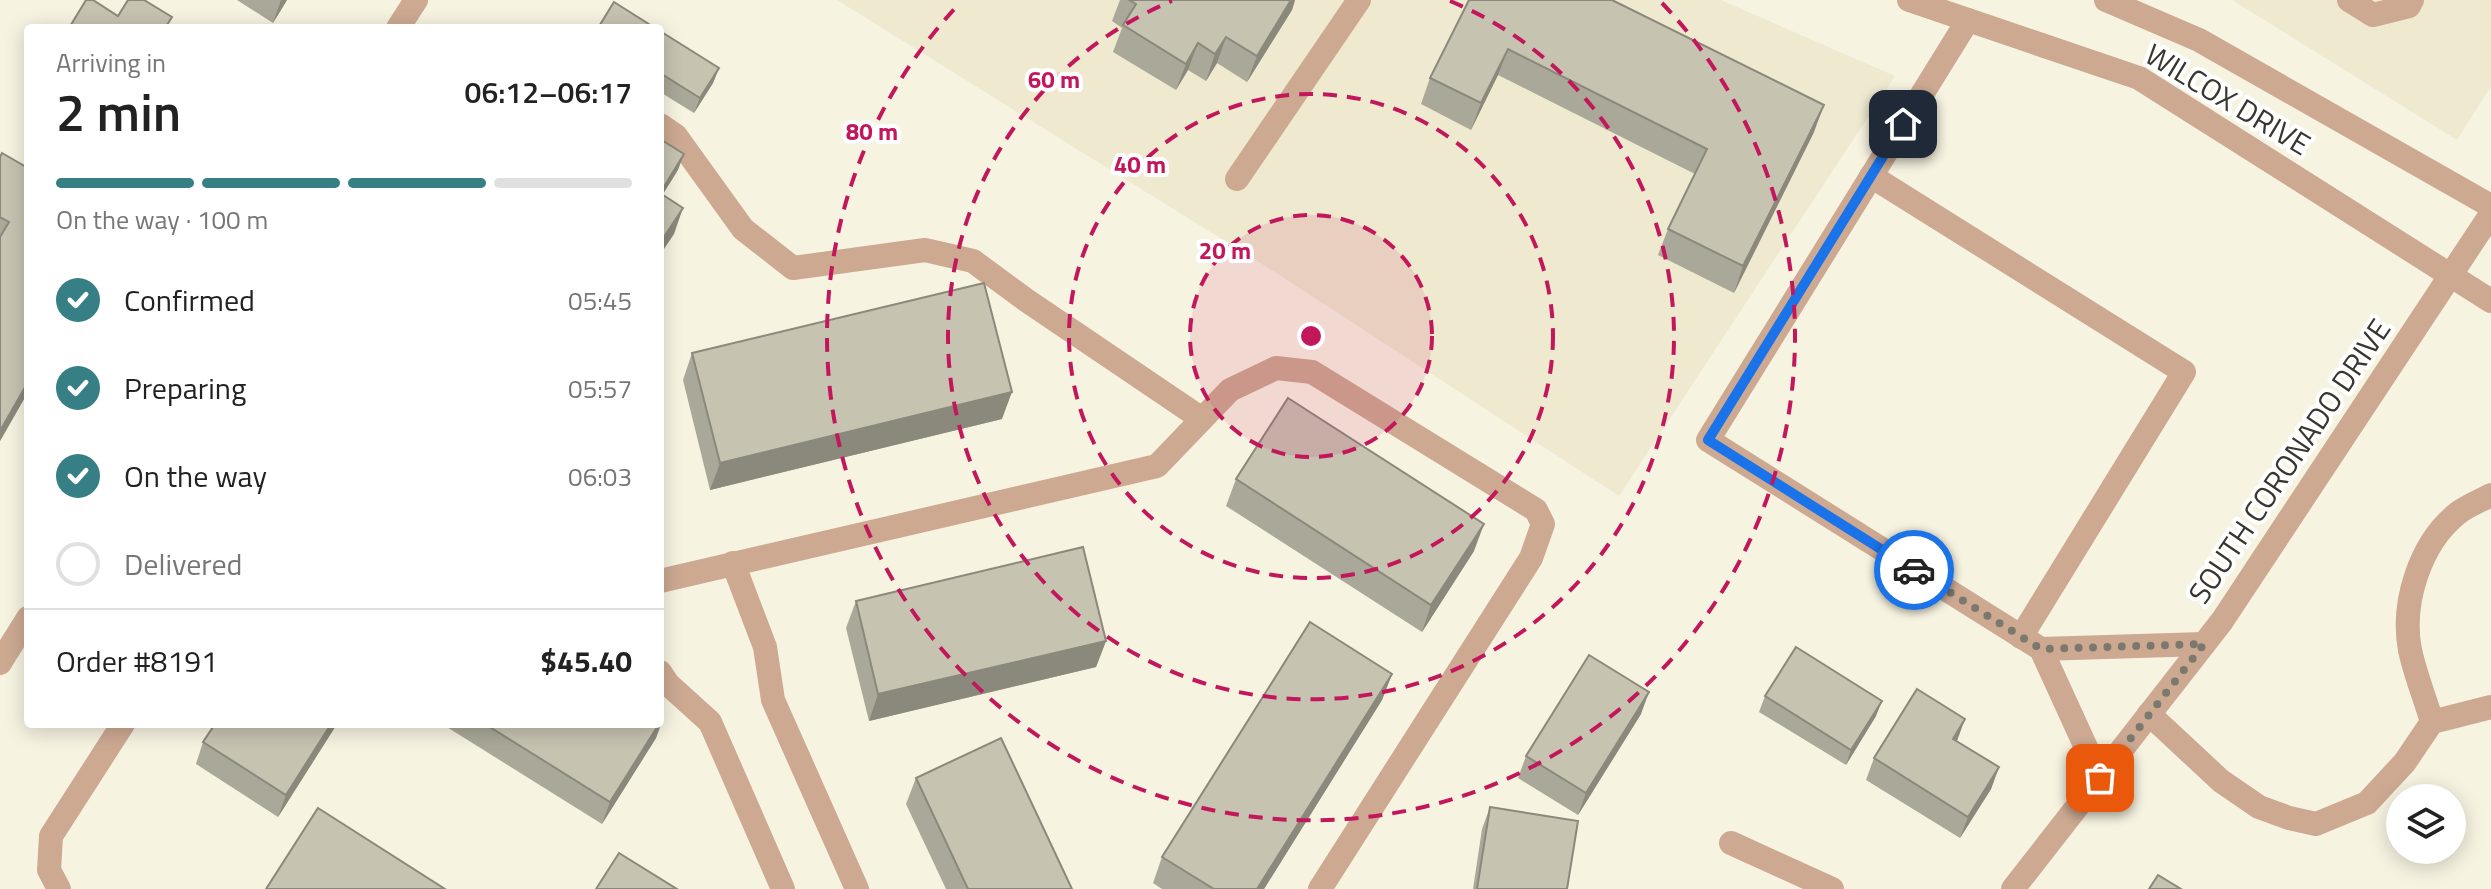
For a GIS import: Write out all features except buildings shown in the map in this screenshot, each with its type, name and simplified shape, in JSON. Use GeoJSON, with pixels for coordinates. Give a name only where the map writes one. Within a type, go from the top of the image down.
{"type":"FeatureCollection","features":[{"type":"Feature","properties":{"kind":"street"},"geometry":{"type":"LineString","coordinates":[[401,24],[416,0]]}},
{"type":"Feature","properties":{"kind":"street"},"geometry":{"type":"LineString","coordinates":[[1237,179],[1359,0]]}},
{"type":"Feature","properties":{"kind":"street","name":"WILCOX DRIVE"},"geometry":{"type":"LineString","coordinates":[[1909,0],[2139,78],[2491,301]]}},
{"type":"Feature","properties":{"kind":"street","name":"WILCOX DRIVE"},"geometry":{"type":"LineString","coordinates":[[2106,0],[2199,40],[2491,206]]}},
{"type":"Feature","properties":{"kind":"street"},"geometry":{"type":"LineString","coordinates":[[2349,0],[2373,15],[2409,6],[2412,0]]}},
{"type":"Feature","properties":{"kind":"street"},"geometry":{"type":"LineString","coordinates":[[1968,20],[1708,440],[2031,643],[2100,778]]}},
{"type":"Feature","properties":{"kind":"street"},"geometry":{"type":"LineString","coordinates":[[664,128],[676,136],[743,229],[793,268],[925,250],[973,261],[1202,419]]}},
{"type":"Feature","properties":{"kind":"street"},"geometry":{"type":"LineString","coordinates":[[1871,176],[2184,372],[2031,643]]}},
{"type":"Feature","properties":{"kind":"street","name":"SOUTH CORONADO DRIVE"},"geometry":{"type":"LineString","coordinates":[[2013,889],[2204,644],[2491,214]]}},
{"type":"Feature","properties":{"kind":"street"},"geometry":{"type":"LineString","coordinates":[[664,580],[1157,466],[1230,390],[1276,368],[1312,372],[1536,510],[1543,524],[1531,558],[1320,889]]}},
{"type":"Feature","properties":{"kind":"street"},"geometry":{"type":"LineString","coordinates":[[2432,722],[2410,649],[2408,618],[2412,591],[2421,564],[2440,533],[2458,513],[2491,495]]}},
{"type":"Feature","properties":{"kind":"street"},"geometry":{"type":"LineString","coordinates":[[733,563],[765,647],[773,700],[857,889]]}},
{"type":"Feature","properties":{"kind":"street"},"geometry":{"type":"LineString","coordinates":[[0,663],[24,624]]}},
{"type":"Feature","properties":{"kind":"street"},"geometry":{"type":"LineString","coordinates":[[2031,643],[2204,644]]}},
{"type":"Feature","properties":{"kind":"street"},"geometry":{"type":"LineString","coordinates":[[664,678],[710,722],[783,889]]}},
{"type":"Feature","properties":{"kind":"street"},"geometry":{"type":"LineString","coordinates":[[2149,714],[2221,781],[2259,807],[2316,824],[2367,803],[2405,762],[2432,722],[2491,707]]}},
{"type":"Feature","properties":{"kind":"street"},"geometry":{"type":"LineString","coordinates":[[59,889],[49,870],[51,836],[120,728]]}},
{"type":"Feature","properties":{"kind":"street"},"geometry":{"type":"LineString","coordinates":[[1731,843],[1832,889]]}},
{"type":"Feature","properties":{"kind":"shaded area"},"geometry":{"type":"Polygon","coordinates":[[[837,0],[1721,0],[1895,76],[1619,496],[1278,274],[837,0]]]}},
{"type":"Feature","properties":{"kind":"shaded area"},"geometry":{"type":"Polygon","coordinates":[[[2232,0],[2491,0],[2491,86],[2457,140],[2232,0]]]}},
{"type":"Feature","properties":{"kind":"way so far"},"geometry":{"type":"LineString","coordinates":[[1914,570],[2041,649],[2204,644],[2100,778]]}},
{"type":"Feature","properties":{"kind":"route"},"geometry":{"type":"LineString","coordinates":[[1903,124],[1708,440],[1914,570]]}}]}
